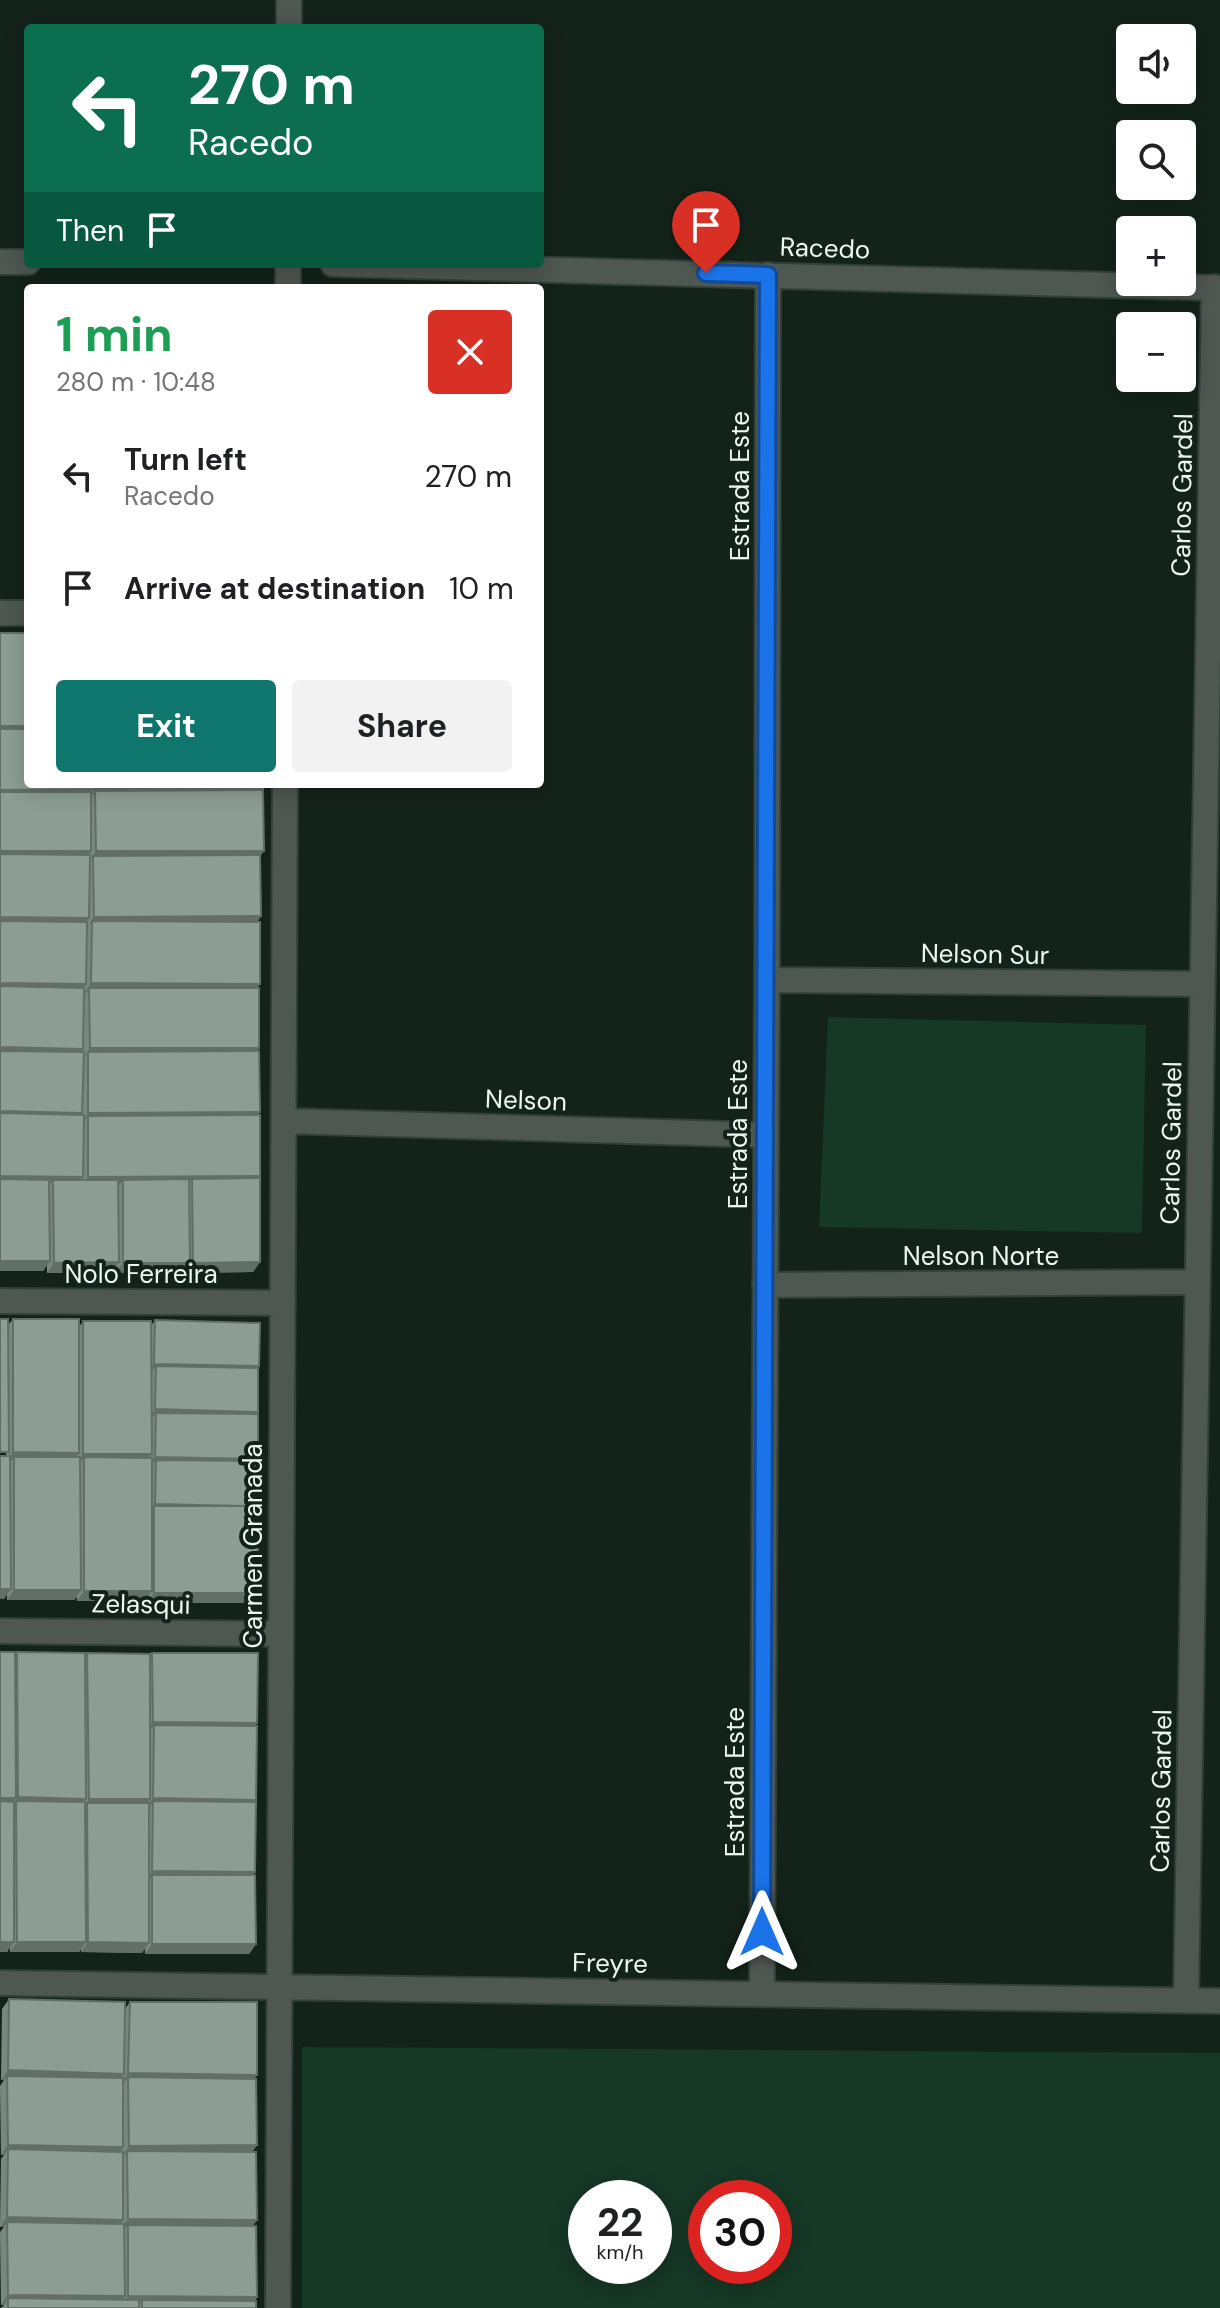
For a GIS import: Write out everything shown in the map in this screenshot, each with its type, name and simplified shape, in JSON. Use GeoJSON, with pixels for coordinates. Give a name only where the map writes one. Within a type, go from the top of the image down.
{"type":"FeatureCollection","features":[{"type":"Feature","properties":{"kind":"street"},"geometry":{"type":"LineString","coordinates":[[289,0],[289,24]]}},
{"type":"Feature","properties":{"kind":"street"},"geometry":{"type":"LineString","coordinates":[[0,262],[24,262]]}},
{"type":"Feature","properties":{"kind":"street","name":"Racedo"},"geometry":{"type":"LineString","coordinates":[[491,268],[1217,288]]}},
{"type":"Feature","properties":{"kind":"street","name":"Estrada Este"},"geometry":{"type":"LineString","coordinates":[[762,1993],[768,275]]}},
{"type":"Feature","properties":{"kind":"street","name":"Carlos Gardel"},"geometry":{"type":"LineString","coordinates":[[1186,2000],[1197,1282],[1210,1132],[1202,984],[1217,288]]}},
{"type":"Feature","properties":{"kind":"street"},"geometry":{"type":"LineString","coordinates":[[0,613],[24,613]]}},
{"type":"Feature","properties":{"kind":"street","name":"Carmen Granada"},"geometry":{"type":"LineString","coordinates":[[278,2308],[285,788]]}},
{"type":"Feature","properties":{"kind":"street","name":"Nelson Sur"},"geometry":{"type":"LineString","coordinates":[[767,980],[1202,984]]}},
{"type":"Feature","properties":{"kind":"street","name":"Nelson"},"geometry":{"type":"LineString","coordinates":[[284,1121],[766,1135]]}},
{"type":"Feature","properties":{"kind":"street","name":"Nelson Norte"},"geometry":{"type":"LineString","coordinates":[[765,1285],[1197,1282]]}},
{"type":"Feature","properties":{"kind":"street","name":"Nolo Ferreira"},"geometry":{"type":"LineString","coordinates":[[0,1301],[283,1303]]}},
{"type":"Feature","properties":{"kind":"street","name":"Zelasqui"},"geometry":{"type":"LineString","coordinates":[[0,1631],[281,1634]]}},
{"type":"Feature","properties":{"kind":"street","name":"Freyre"},"geometry":{"type":"LineString","coordinates":[[0,1983],[1220,2001]]}},
{"type":"Feature","properties":{"kind":"green space"},"geometry":{"type":"Polygon","coordinates":[[[828,1017],[1146,1025],[1142,1233],[819,1227],[828,1017]]]}},
{"type":"Feature","properties":{"kind":"green space"},"geometry":{"type":"Polygon","coordinates":[[[302,2047],[1220,2053],[1220,2308],[302,2308],[302,2047]]]}},
{"type":"Feature","properties":{"kind":"building"},"geometry":{"type":"Polygon","coordinates":[[[0,633],[24,633],[24,726],[0,726],[0,633]]]}},
{"type":"Feature","properties":{"kind":"building"},"geometry":{"type":"Polygon","coordinates":[[[0,729],[24,729],[24,788],[93,789],[0,790],[0,729]]]}},
{"type":"Feature","properties":{"kind":"building"},"geometry":{"type":"Polygon","coordinates":[[[95,788],[263,788],[95,789],[95,788]]]}},
{"type":"Feature","properties":{"kind":"building"},"geometry":{"type":"Polygon","coordinates":[[[263,790],[264,851],[96,851],[95,791],[263,790]]]}},
{"type":"Feature","properties":{"kind":"building"},"geometry":{"type":"Polygon","coordinates":[[[0,792],[91,792],[91,851],[0,851],[0,792]]]}},
{"type":"Feature","properties":{"kind":"building"},"geometry":{"type":"Polygon","coordinates":[[[0,854],[90,855],[89,918],[0,917],[0,854]]]}},
{"type":"Feature","properties":{"kind":"building"},"geometry":{"type":"Polygon","coordinates":[[[260,855],[261,916],[94,917],[93,856],[260,855]]]}},
{"type":"Feature","properties":{"kind":"building"},"geometry":{"type":"Polygon","coordinates":[[[0,921],[87,922],[86,984],[0,983],[0,921]]]}},
{"type":"Feature","properties":{"kind":"building"},"geometry":{"type":"Polygon","coordinates":[[[92,921],[260,922],[260,984],[91,983],[92,921]]]}},
{"type":"Feature","properties":{"kind":"building"},"geometry":{"type":"Polygon","coordinates":[[[0,986],[84,988],[83,1049],[0,1047],[0,986]]]}},
{"type":"Feature","properties":{"kind":"building"},"geometry":{"type":"Polygon","coordinates":[[[89,988],[259,988],[259,1048],[90,1048],[89,988]]]}},
{"type":"Feature","properties":{"kind":"building"},"geometry":{"type":"Polygon","coordinates":[[[0,1051],[84,1052],[82,1113],[0,1111],[0,1051]]]}},
{"type":"Feature","properties":{"kind":"building"},"geometry":{"type":"Polygon","coordinates":[[[259,1051],[260,1112],[88,1113],[88,1052],[259,1051]]]}},
{"type":"Feature","properties":{"kind":"building"},"geometry":{"type":"Polygon","coordinates":[[[0,1113],[84,1115],[83,1177],[0,1176],[0,1113]]]}},
{"type":"Feature","properties":{"kind":"building"},"geometry":{"type":"Polygon","coordinates":[[[260,1115],[260,1176],[88,1177],[88,1116],[260,1115]]]}},
{"type":"Feature","properties":{"kind":"building"},"geometry":{"type":"Polygon","coordinates":[[[260,1178],[260,1262],[193,1263],[192,1179],[260,1178]]]}},
{"type":"Feature","properties":{"kind":"building"},"geometry":{"type":"Polygon","coordinates":[[[0,1179],[49,1180],[50,1261],[0,1261],[0,1179]]]}},
{"type":"Feature","properties":{"kind":"building"},"geometry":{"type":"Polygon","coordinates":[[[189,1179],[190,1263],[123,1263],[123,1180],[189,1179]]]}},
{"type":"Feature","properties":{"kind":"building"},"geometry":{"type":"Polygon","coordinates":[[[53,1180],[118,1180],[119,1262],[54,1263],[53,1180]]]}},
{"type":"Feature","properties":{"kind":"building"},"geometry":{"type":"Polygon","coordinates":[[[0,1319],[8,1319],[9,1452],[0,1452],[0,1319]]]}},
{"type":"Feature","properties":{"kind":"building"},"geometry":{"type":"Polygon","coordinates":[[[13,1319],[79,1319],[79,1453],[13,1452],[13,1319]]]}},
{"type":"Feature","properties":{"kind":"building"},"geometry":{"type":"Polygon","coordinates":[[[155,1320],[260,1323],[259,1366],[154,1364],[155,1320]]]}},
{"type":"Feature","properties":{"kind":"building"},"geometry":{"type":"Polygon","coordinates":[[[83,1321],[151,1321],[152,1454],[83,1454],[83,1321]]]}},
{"type":"Feature","properties":{"kind":"building"},"geometry":{"type":"Polygon","coordinates":[[[156,1366],[258,1368],[258,1412],[155,1409],[156,1366]]]}},
{"type":"Feature","properties":{"kind":"building"},"geometry":{"type":"Polygon","coordinates":[[[156,1413],[258,1414],[258,1459],[155,1457],[156,1413]]]}},
{"type":"Feature","properties":{"kind":"building"},"geometry":{"type":"Polygon","coordinates":[[[0,1456],[10,1456],[11,1589],[0,1589],[0,1456]]]}},
{"type":"Feature","properties":{"kind":"building"},"geometry":{"type":"Polygon","coordinates":[[[14,1457],[80,1457],[81,1590],[14,1590],[14,1457]]]}},
{"type":"Feature","properties":{"kind":"building"},"geometry":{"type":"Polygon","coordinates":[[[84,1457],[152,1458],[152,1591],[84,1591],[84,1457]]]}},
{"type":"Feature","properties":{"kind":"building"},"geometry":{"type":"Polygon","coordinates":[[[156,1460],[258,1461],[258,1593],[154,1593],[154,1506],[245,1506],[155,1504],[156,1460]]]}},
{"type":"Feature","properties":{"kind":"building"},"geometry":{"type":"Polygon","coordinates":[[[0,1652],[15,1652],[16,1798],[0,1798],[0,1652]]]}},
{"type":"Feature","properties":{"kind":"building"},"geometry":{"type":"Polygon","coordinates":[[[17,1652],[85,1653],[86,1799],[18,1797],[17,1652]]]}},
{"type":"Feature","properties":{"kind":"building"},"geometry":{"type":"Polygon","coordinates":[[[87,1653],[150,1654],[150,1799],[89,1799],[87,1653]]]}},
{"type":"Feature","properties":{"kind":"building"},"geometry":{"type":"Polygon","coordinates":[[[152,1653],[258,1653],[257,1723],[153,1722],[152,1653]]]}},
{"type":"Feature","properties":{"kind":"building"},"geometry":{"type":"Polygon","coordinates":[[[154,1725],[257,1726],[256,1800],[153,1798],[154,1725]]]}},
{"type":"Feature","properties":{"kind":"building"},"geometry":{"type":"Polygon","coordinates":[[[0,1801],[14,1802],[14,1942],[0,1942],[0,1801]]]}},
{"type":"Feature","properties":{"kind":"building"},"geometry":{"type":"Polygon","coordinates":[[[16,1801],[85,1802],[86,1942],[17,1942],[16,1801]]]}},
{"type":"Feature","properties":{"kind":"building"},"geometry":{"type":"Polygon","coordinates":[[[153,1801],[256,1802],[255,1872],[152,1871],[153,1801]]]}},
{"type":"Feature","properties":{"kind":"building"},"geometry":{"type":"Polygon","coordinates":[[[87,1803],[149,1803],[149,1943],[88,1942],[87,1803]]]}},
{"type":"Feature","properties":{"kind":"building"},"geometry":{"type":"Polygon","coordinates":[[[152,1875],[255,1875],[256,1944],[152,1944],[152,1875]]]}},
{"type":"Feature","properties":{"kind":"building"},"geometry":{"type":"Polygon","coordinates":[[[9,1999],[125,2002],[124,2074],[8,2070],[9,1999]]]}},
{"type":"Feature","properties":{"kind":"building"},"geometry":{"type":"Polygon","coordinates":[[[130,2002],[257,2002],[257,2075],[128,2073],[130,2002]]]}},
{"type":"Feature","properties":{"kind":"building"},"geometry":{"type":"Polygon","coordinates":[[[7,2076],[123,2078],[123,2147],[8,2145],[7,2076]]]}},
{"type":"Feature","properties":{"kind":"building"},"geometry":{"type":"Polygon","coordinates":[[[128,2077],[256,2079],[257,2145],[129,2146],[128,2077]]]}},
{"type":"Feature","properties":{"kind":"building"},"geometry":{"type":"Polygon","coordinates":[[[8,2149],[123,2152],[123,2220],[7,2217],[8,2149]]]}},
{"type":"Feature","properties":{"kind":"building"},"geometry":{"type":"Polygon","coordinates":[[[127,2151],[256,2152],[257,2220],[128,2219],[127,2151]]]}},
{"type":"Feature","properties":{"kind":"building"},"geometry":{"type":"Polygon","coordinates":[[[7,2222],[124,2224],[125,2296],[8,2295],[7,2222]]]}},
{"type":"Feature","properties":{"kind":"building"},"geometry":{"type":"Polygon","coordinates":[[[128,2225],[256,2226],[257,2297],[128,2296],[128,2225]]]}},
{"type":"Feature","properties":{"kind":"building"},"geometry":{"type":"Polygon","coordinates":[[[8,2298],[139,2300],[139,2308],[8,2308],[8,2298]]]}},
{"type":"Feature","properties":{"kind":"building"},"geometry":{"type":"Polygon","coordinates":[[[142,2300],[256,2301],[256,2308],[142,2308],[142,2300]]]}},
{"type":"Feature","properties":{"kind":"route"},"geometry":{"type":"LineString","coordinates":[[706,273],[768,275],[762,1932]]}}]}
